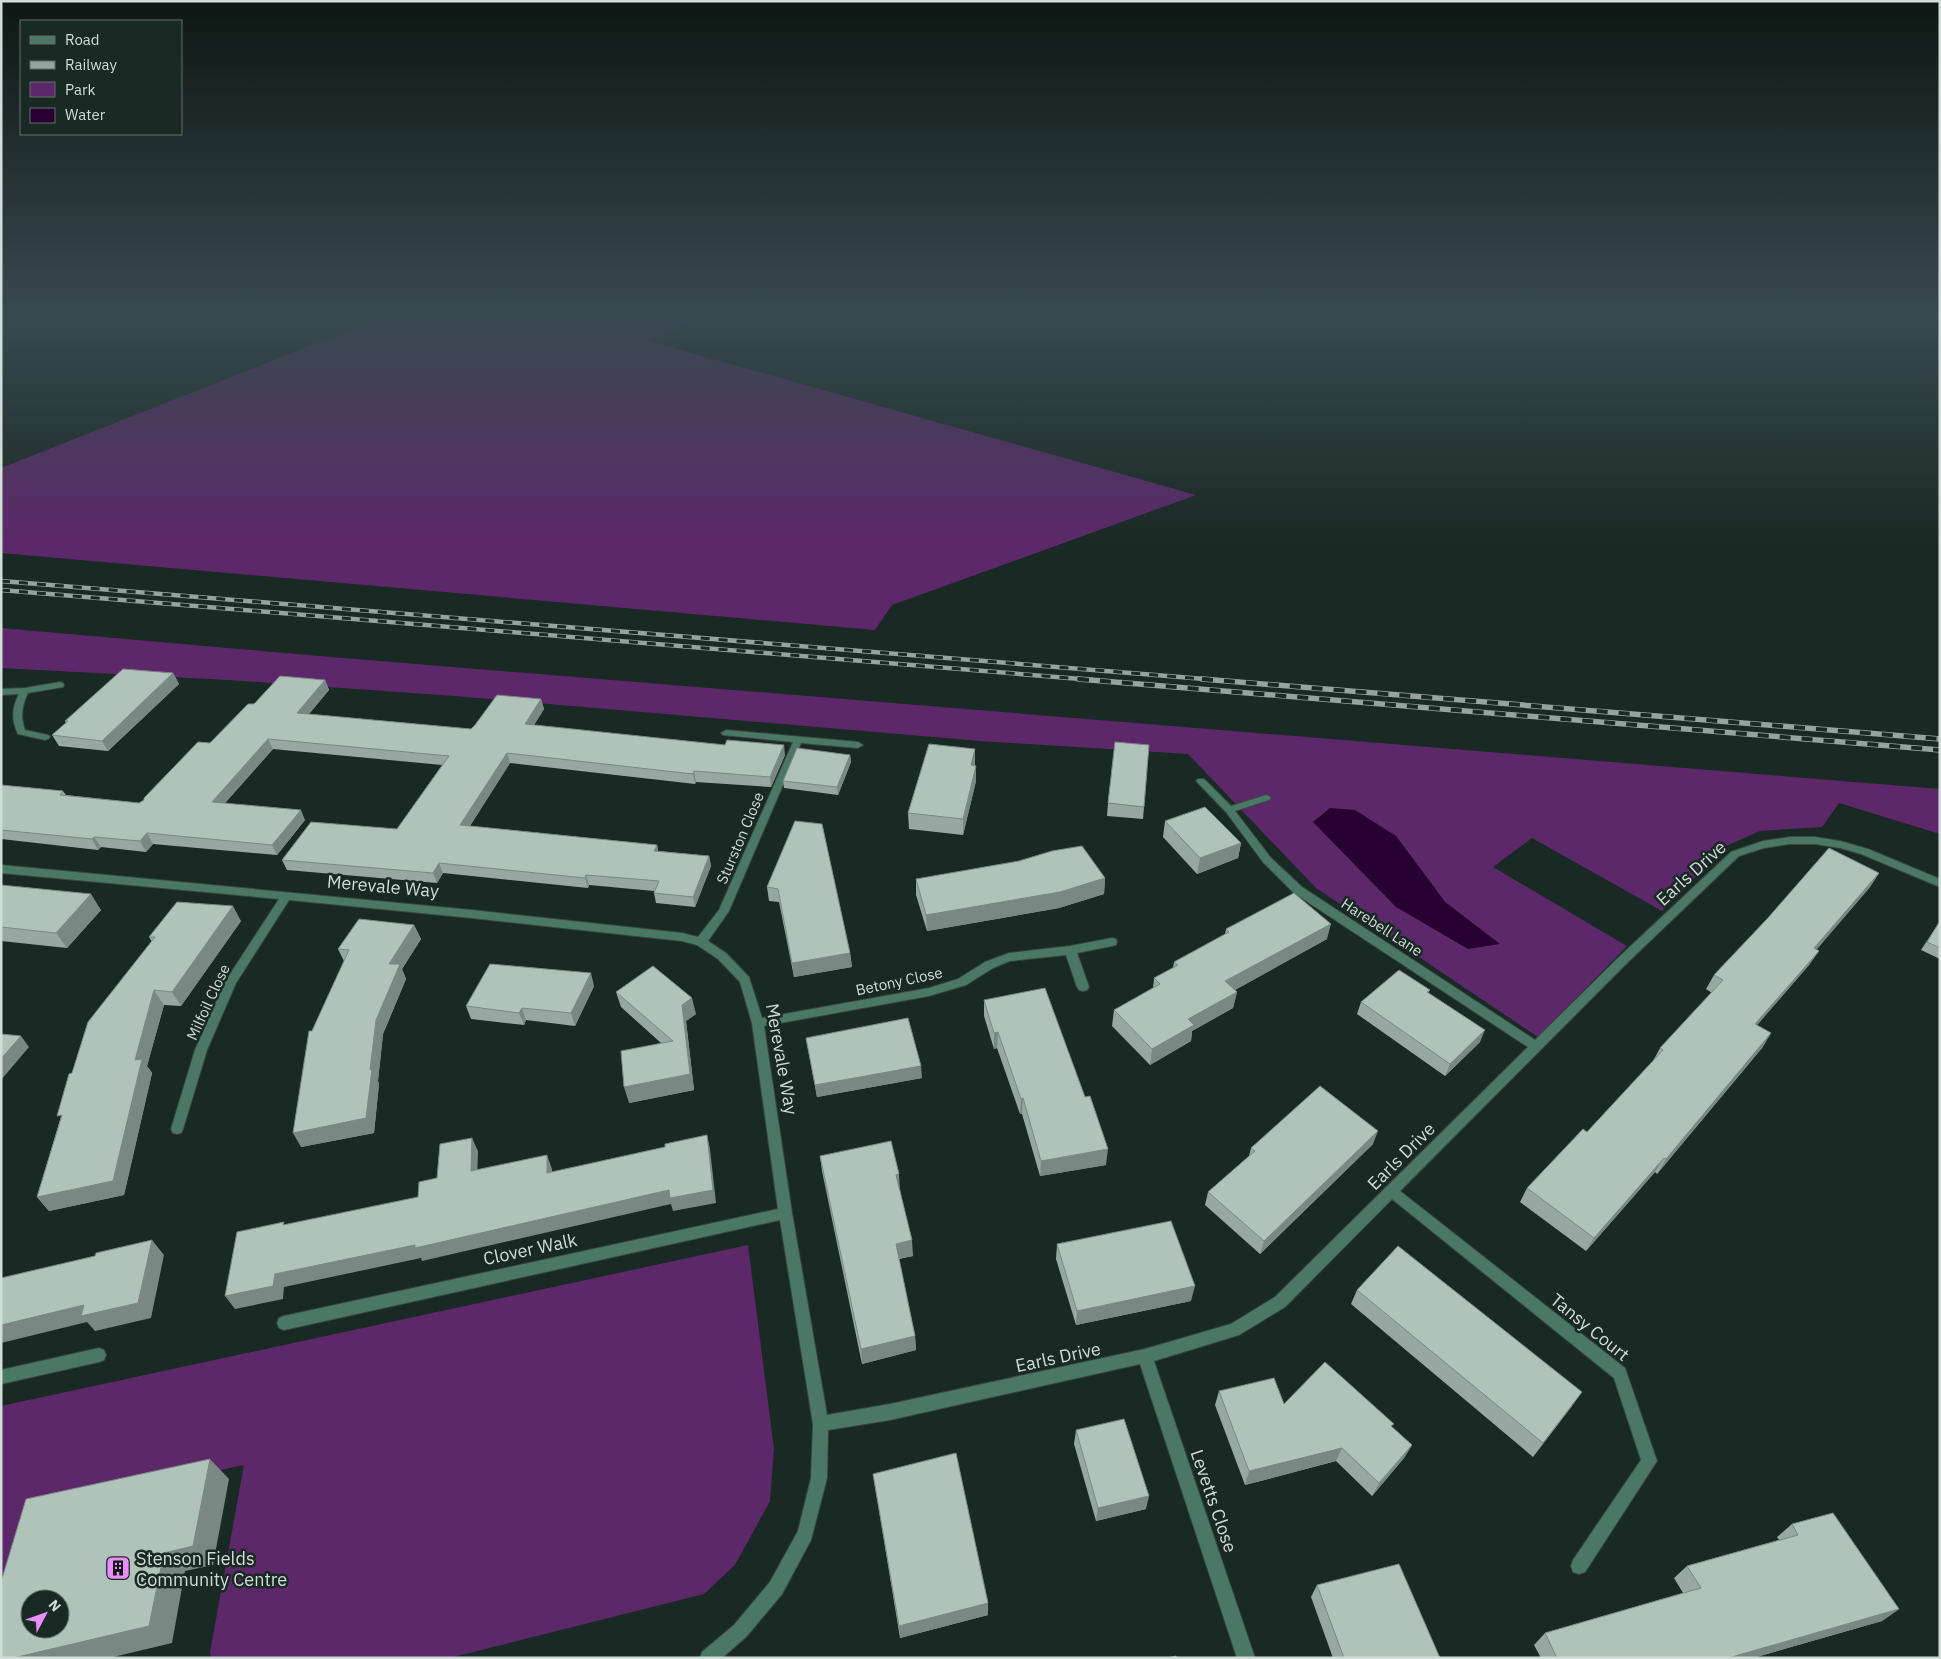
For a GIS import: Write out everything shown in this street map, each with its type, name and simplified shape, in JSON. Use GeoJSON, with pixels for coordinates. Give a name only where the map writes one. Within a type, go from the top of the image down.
{"type":"FeatureCollection","features":[{"type":"Feature","properties":{"kind":"street"},"geometry":{"type":"LineString","coordinates":[[1,692],[25,691],[60,685]]}},
{"type":"Feature","properties":{"kind":"street"},"geometry":{"type":"LineString","coordinates":[[25,691],[18,702],[15,717],[21,732],[45,737]]}},
{"type":"Feature","properties":{"kind":"street"},"geometry":{"type":"LineString","coordinates":[[726,733],[858,745]]}},
{"type":"Feature","properties":{"kind":"street","name":"Sturston Close"},"geometry":{"type":"LineString","coordinates":[[701,942],[724,911],[798,740]]}},
{"type":"Feature","properties":{"kind":"street","name":"Harebell Lane"},"geometry":{"type":"LineString","coordinates":[[1200,781],[1229,810],[1267,860],[1298,890],[1536,1047]]}},
{"type":"Feature","properties":{"kind":"street"},"geometry":{"type":"LineString","coordinates":[[1229,810],[1266,798]]}},
{"type":"Feature","properties":{"kind":"street","name":"Earls Drive"},"geometry":{"type":"LineString","coordinates":[[821,1424],[899,1410],[1145,1356],[1234,1330],[1280,1302],[1628,955],[1735,854],[1756,844],[1782,839],[1810,839],[1844,846],[1877,856],[1940,883]]}},
{"type":"Feature","properties":{"kind":"street","name":"Merevale Way"},"geometry":{"type":"LineString","coordinates":[[1,869],[286,898],[482,915],[682,937],[701,942],[722,956],[745,980],[758,1023],[785,1213],[821,1424],[820,1478],[805,1534],[776,1588],[740,1631],[708,1658]]}},
{"type":"Feature","properties":{"kind":"street","name":"Milfoil Close"},"geometry":{"type":"LineString","coordinates":[[176,1129],[201,1050],[231,982],[286,898]]}},
{"type":"Feature","properties":{"kind":"street","name":"Betony Close"},"geometry":{"type":"LineString","coordinates":[[758,1023],[929,992],[962,982],[989,965],[1009,957],[1070,950],[1112,942]]}},
{"type":"Feature","properties":{"kind":"street"},"geometry":{"type":"LineString","coordinates":[[1070,950],[1084,987]]}},
{"type":"Feature","properties":{"kind":"street","name":"Tansy Court"},"geometry":{"type":"LineString","coordinates":[[1390,1191],[1620,1374],[1649,1461],[1579,1566]]}},
{"type":"Feature","properties":{"kind":"street","name":"Clover Walk"},"geometry":{"type":"LineString","coordinates":[[284,1323],[785,1213]]}},
{"type":"Feature","properties":{"kind":"street"},"geometry":{"type":"LineString","coordinates":[[1,1378],[100,1355]]}},
{"type":"Feature","properties":{"kind":"street","name":"Levetts Close"},"geometry":{"type":"LineString","coordinates":[[1145,1356],[1246,1658]]}},
{"type":"Feature","properties":{"kind":"green space"},"geometry":{"type":"Polygon","coordinates":[[[195,391],[828,391],[1196,495],[892,605],[875,630],[1,553],[1,468],[195,391]]]}},
{"type":"Feature","properties":{"kind":"green space"},"geometry":{"type":"Polygon","coordinates":[[[1,628],[319,656],[1940,789],[1940,834],[1839,803],[1822,827],[1760,831],[1726,846],[1662,911],[1532,838],[1493,867],[1627,946],[1538,1037],[1316,888],[1188,754],[980,741],[454,696],[228,680],[1,668],[1,628]],[[1313,822],[1499,944],[1445,902],[1396,836],[1313,822]]]}},
{"type":"Feature","properties":{"kind":"green space"},"geometry":{"type":"Polygon","coordinates":[[[748,1245],[774,1449],[770,1501],[735,1565],[704,1594],[449,1658],[211,1658],[210,1652],[244,1465],[42,1509],[1,1634],[1,1406],[748,1245]]]}},
{"type":"Feature","properties":{"kind":"water"},"geometry":{"type":"Polygon","coordinates":[[[1330,808],[1355,810],[1396,836],[1445,902],[1500,944],[1468,949],[1396,907],[1313,822],[1330,808]]]}},
{"type":"Feature","properties":{"kind":"building"},"geometry":{"type":"Polygon","coordinates":[[[123,669],[173,673],[102,741],[52,735],[68,721],[65,721],[123,669]]]}},
{"type":"Feature","properties":{"kind":"building"},"geometry":{"type":"Polygon","coordinates":[[[280,676],[325,680],[297,713],[471,729],[497,695],[541,699],[525,724],[725,745],[727,740],[784,745],[770,777],[694,771],[693,774],[507,753],[460,825],[657,845],[654,851],[709,856],[693,897],[654,893],[659,881],[586,875],[585,878],[439,863],[433,873],[282,860],[311,822],[397,829],[449,756],[268,739],[212,802],[301,810],[272,845],[147,833],[140,841],[94,837],[92,839],[1,830],[1,785],[63,791],[60,795],[139,803],[144,800],[198,742],[210,743],[248,704],[254,704],[280,676]]]}},
{"type":"Feature","properties":{"kind":"building"},"geometry":{"type":"Polygon","coordinates":[[[1115,742],[1149,745],[1144,807],[1108,803],[1115,742]]]}},
{"type":"Feature","properties":{"kind":"building"},"geometry":{"type":"Polygon","coordinates":[[[929,744],[975,749],[971,765],[976,766],[963,819],[908,813],[929,744]]]}},
{"type":"Feature","properties":{"kind":"building"},"geometry":{"type":"Polygon","coordinates":[[[797,748],[850,755],[837,787],[783,781],[797,748]]]}},
{"type":"Feature","properties":{"kind":"building"},"geometry":{"type":"Polygon","coordinates":[[[1205,807],[1241,843],[1200,858],[1165,821],[1205,807]]]}},
{"type":"Feature","properties":{"kind":"building"},"geometry":{"type":"Polygon","coordinates":[[[795,821],[822,824],[850,953],[792,963],[778,889],[767,887],[795,821]]]}},
{"type":"Feature","properties":{"kind":"building"},"geometry":{"type":"Polygon","coordinates":[[[1082,846],[1105,878],[1060,892],[926,915],[916,879],[1019,861],[1052,851],[1082,846]]]}},
{"type":"Feature","properties":{"kind":"building"},"geometry":{"type":"Polygon","coordinates":[[[1829,848],[1879,873],[1814,948],[1819,951],[1755,1024],[1771,1033],[1666,1159],[1664,1158],[1594,1238],[1527,1188],[1583,1129],[1587,1132],[1663,1050],[1660,1048],[1723,980],[1714,975],[1767,919],[1829,848]]]}},
{"type":"Feature","properties":{"kind":"building"},"geometry":{"type":"Polygon","coordinates":[[[1,885],[91,894],[56,933],[1,927],[1,885]]]}},
{"type":"Feature","properties":{"kind":"building"},"geometry":{"type":"Polygon","coordinates":[[[1294,893],[1331,924],[1225,981],[1237,992],[1188,1019],[1194,1025],[1152,1049],[1114,1010],[1160,984],[1154,978],[1178,965],[1174,962],[1229,932],[1226,929],[1294,893]]]}},
{"type":"Feature","properties":{"kind":"building"},"geometry":{"type":"Polygon","coordinates":[[[177,902],[233,906],[172,992],[154,990],[135,1060],[142,1059],[113,1181],[37,1197],[62,1115],[57,1116],[69,1074],[72,1073],[88,1022],[155,937],[149,937],[177,902]]]}},
{"type":"Feature","properties":{"kind":"building"},"geometry":{"type":"Polygon","coordinates":[[[359,919],[414,925],[389,964],[400,964],[376,1020],[366,1118],[293,1133],[309,1031],[312,1031],[349,950],[338,949],[359,919]]]}},
{"type":"Feature","properties":{"kind":"building"},"geometry":{"type":"Polygon","coordinates":[[[1940,921],[1940,948],[1927,942],[1940,921]]]}},
{"type":"Feature","properties":{"kind":"building"},"geometry":{"type":"Polygon","coordinates":[[[490,964],[591,973],[571,1013],[522,1008],[519,1013],[466,1006],[490,964]]]}},
{"type":"Feature","properties":{"kind":"building"},"geometry":{"type":"Polygon","coordinates":[[[653,966],[692,998],[682,1005],[690,1074],[624,1087],[621,1051],[673,1041],[616,992],[653,966]]]}},
{"type":"Feature","properties":{"kind":"building"},"geometry":{"type":"Polygon","coordinates":[[[1399,970],[1430,990],[1427,992],[1485,1030],[1450,1064],[1361,1002],[1399,970]]]}},
{"type":"Feature","properties":{"kind":"building"},"geometry":{"type":"Polygon","coordinates":[[[1045,988],[1085,1097],[1090,1096],[1108,1149],[1041,1161],[1023,1098],[1021,1099],[998,1032],[994,1033],[984,1000],[1045,988]]]}},
{"type":"Feature","properties":{"kind":"building"},"geometry":{"type":"Polygon","coordinates":[[[908,1018],[921,1066],[815,1085],[806,1038],[908,1018]]]}},
{"type":"Feature","properties":{"kind":"building"},"geometry":{"type":"Polygon","coordinates":[[[1,1034],[21,1036],[1,1059],[1,1034]]]}},
{"type":"Feature","properties":{"kind":"building"},"geometry":{"type":"Polygon","coordinates":[[[1320,1086],[1378,1131],[1264,1241],[1208,1192],[1255,1151],[1251,1148],[1320,1086]]]}},
{"type":"Feature","properties":{"kind":"building"},"geometry":{"type":"Polygon","coordinates":[[[707,1135],[713,1190],[670,1198],[669,1190],[415,1248],[415,1245],[275,1274],[273,1286],[225,1296],[237,1232],[284,1222],[283,1225],[418,1197],[419,1182],[437,1178],[440,1144],[472,1138],[471,1171],[547,1155],[547,1173],[665,1147],[665,1144],[707,1135]]]}},
{"type":"Feature","properties":{"kind":"building"},"geometry":{"type":"Polygon","coordinates":[[[891,1141],[899,1174],[896,1175],[912,1240],[896,1244],[915,1336],[861,1349],[820,1156],[891,1141]]]}},
{"type":"Feature","properties":{"kind":"building"},"geometry":{"type":"Polygon","coordinates":[[[1171,1221],[1195,1286],[1077,1311],[1057,1244],[1171,1221]]]}},
{"type":"Feature","properties":{"kind":"building"},"geometry":{"type":"Polygon","coordinates":[[[152,1240],[138,1303],[81,1316],[84,1305],[1,1325],[1,1278],[95,1256],[96,1253],[152,1240]]]}},
{"type":"Feature","properties":{"kind":"building"},"geometry":{"type":"Polygon","coordinates":[[[1398,1246],[1582,1392],[1543,1443],[1357,1290],[1398,1246]]]}},
{"type":"Feature","properties":{"kind":"building"},"geometry":{"type":"Polygon","coordinates":[[[1325,1362],[1394,1424],[1391,1426],[1412,1445],[1379,1483],[1342,1448],[1249,1471],[1219,1391],[1274,1378],[1284,1404],[1325,1362]]]}},
{"type":"Feature","properties":{"kind":"building"},"geometry":{"type":"Polygon","coordinates":[[[1124,1419],[1149,1496],[1098,1508],[1076,1430],[1124,1419]]]}},
{"type":"Feature","properties":{"kind":"building"},"geometry":{"type":"Polygon","coordinates":[[[956,1453],[988,1603],[899,1626],[873,1474],[956,1453]]]}},
{"type":"Feature","properties":{"kind":"building","name":"Stenson Fields Community Centre"},"geometry":{"type":"Polygon","coordinates":[[[210,1459],[193,1546],[164,1553],[149,1626],[13,1658],[1,1658],[1,1582],[26,1499],[210,1459]]]}},
{"type":"Feature","properties":{"kind":"building"},"geometry":{"type":"Polygon","coordinates":[[[1833,1513],[1899,1609],[1728,1658],[1557,1658],[1545,1633],[1701,1588],[1687,1566],[1798,1535],[1792,1524],[1833,1513]]]}},
{"type":"Feature","properties":{"kind":"building"},"geometry":{"type":"Polygon","coordinates":[[[1399,1564],[1440,1658],[1344,1658],[1317,1585],[1399,1564]]]}},
{"type":"Feature","properties":{"kind":"railway"},"geometry":{"type":"LineString","coordinates":[[1,581],[1217,680]]}},
{"type":"Feature","properties":{"kind":"railway"},"geometry":{"type":"LineString","coordinates":[[1,590],[1093,680]]}},
{"type":"Feature","properties":{"kind":"railway"},"geometry":{"type":"LineString","coordinates":[[1078,679],[1940,750]]}},
{"type":"Feature","properties":{"kind":"railway"},"geometry":{"type":"LineString","coordinates":[[1202,679],[1940,739]]}},
{"type":"Feature","properties":{"kind":"place","name":"Stenson Fields Community Centre"},"geometry":{"type":"Point","coordinates":[118,1568]}}]}
